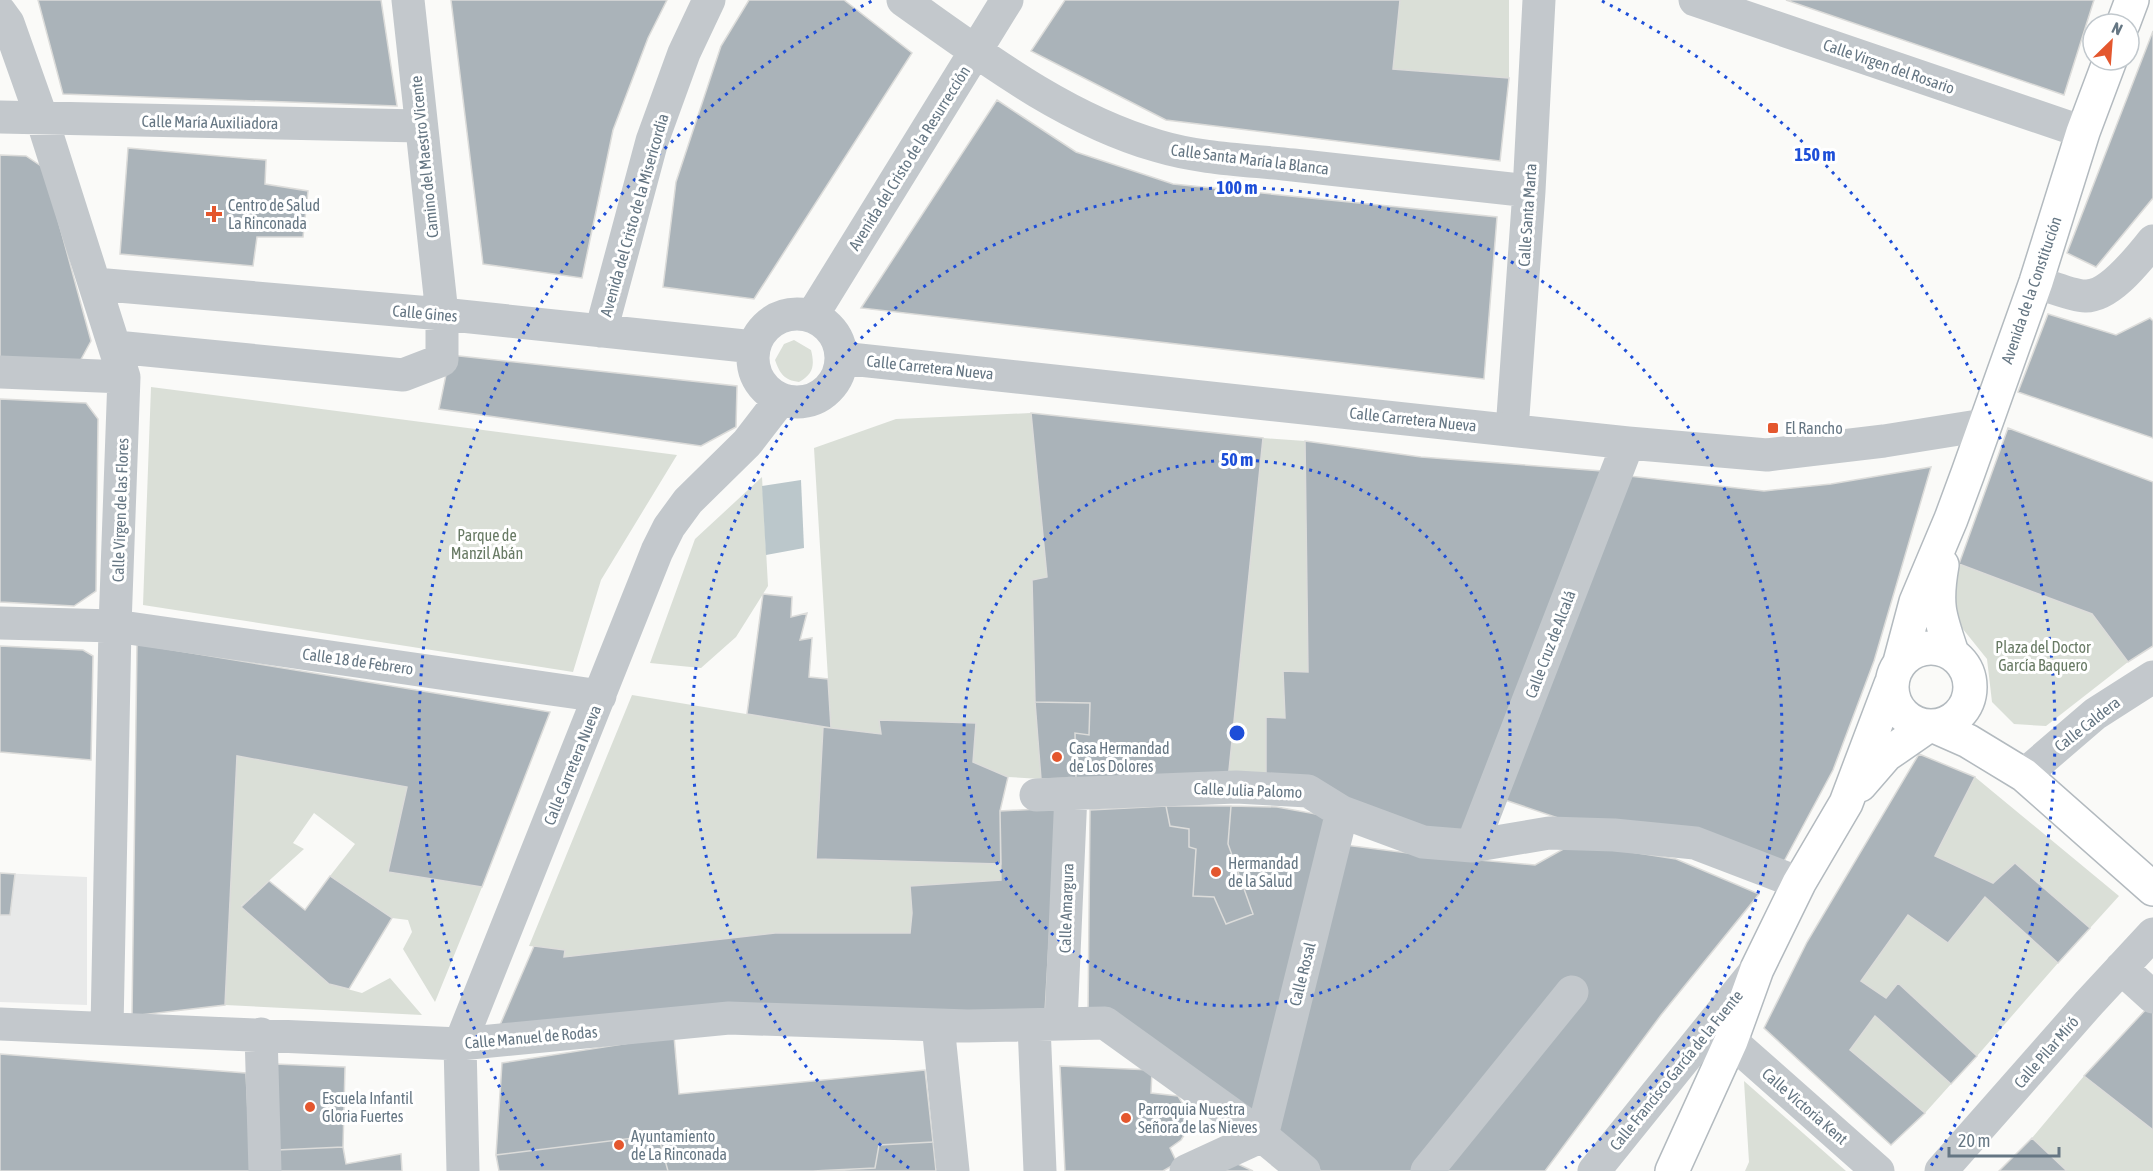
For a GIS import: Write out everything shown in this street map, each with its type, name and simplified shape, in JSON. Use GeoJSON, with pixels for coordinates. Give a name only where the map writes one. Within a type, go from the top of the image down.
{"type":"FeatureCollection","features":[{"type":"Feature","properties":{"kind":"main road","name":"Avenida de la Constitución"},"geometry":{"type":"LineString","coordinates":[[1951,519],[2036,282],[2083,132],[2106,72]]}},
{"type":"Feature","properties":{"kind":"main road"},"geometry":{"type":"LineString","coordinates":[[1951,519],[1937,602],[1940,618],[1989,728],[2024,775]]}},
{"type":"Feature","properties":{"kind":"main road"},"geometry":{"type":"LineString","coordinates":[[1845,803],[1896,673],[1916,602],[1951,519]]}},
{"type":"Feature","properties":{"kind":"main road"},"geometry":{"type":"LineString","coordinates":[[1845,803],[1886,755],[1931,726],[1947,723],[1958,716],[1966,705],[1971,692],[1961,666],[1941,648],[1918,649],[1908,654],[1896,673],[1892,696],[1905,717],[1916,723],[1931,726],[1968,741],[2024,775],[2153,889]]}},
{"type":"Feature","properties":{"kind":"main road","name":"Calle Francisco García de la Fuente"},"geometry":{"type":"LineString","coordinates":[[1672,1171],[1731,1041],[1757,969],[1799,883],[1845,803]]}},
{"type":"Feature","properties":{"kind":"street","name":"Camino del Maestro Vicente"},"geometry":{"type":"LineString","coordinates":[[120,362],[403,375],[442,360],[442,314],[408,0]]}},
{"type":"Feature","properties":{"kind":"street","name":"Avenida del Cristo de la Misericordia"},"geometry":{"type":"LineString","coordinates":[[601,331],[652,141],[684,53],[709,0]]}},
{"type":"Feature","properties":{"kind":"street","name":"Calle Santa María la Blanca"},"geometry":{"type":"LineString","coordinates":[[903,0],[975,51],[1063,106],[1112,129],[1159,147],[1215,156],[1529,191]]}},
{"type":"Feature","properties":{"kind":"street","name":"Avenida del Cristo de la Resurrección"},"geometry":{"type":"LineString","coordinates":[[812,316],[1007,0]]}},
{"type":"Feature","properties":{"kind":"street","name":"Calle Santa Marta"},"geometry":{"type":"LineString","coordinates":[[1512,430],[1529,191],[1539,0]]}},
{"type":"Feature","properties":{"kind":"street","name":"Calle Virgen del Rosario"},"geometry":{"type":"LineString","coordinates":[[1695,0],[2083,132]]}},
{"type":"Feature","properties":{"kind":"street","name":"Calle Virgen de las Flores"},"geometry":{"type":"LineString","coordinates":[[0,12],[8,24],[42,118],[120,362],[107,1028]]}},
{"type":"Feature","properties":{"kind":"street","name":"Calle María Auxiliadora"},"geometry":{"type":"LineString","coordinates":[[0,117],[420,126]]}},
{"type":"Feature","properties":{"kind":"street"},"geometry":{"type":"LineString","coordinates":[[2036,282],[2086,296],[2105,290],[2143,274],[2153,241]]}},
{"type":"Feature","properties":{"kind":"street","name":"Calle Gines"},"geometry":{"type":"LineString","coordinates":[[95,284],[442,314],[754,347]]}},
{"type":"Feature","properties":{"kind":"street"},"geometry":{"type":"LineString","coordinates":[[787,314],[812,316],[824,322],[833,332],[839,344],[842,358],[840,372],[833,384],[822,394],[809,401],[795,402],[781,399],[770,393],[758,378],[752,360],[758,336],[776,318],[787,314]]}},
{"type":"Feature","properties":{"kind":"street","name":"Calle Carretera Nueva"},"geometry":{"type":"LineString","coordinates":[[842,358],[1628,443],[1767,455],[1884,441],[1984,425]]}},
{"type":"Feature","properties":{"kind":"street"},"geometry":{"type":"LineString","coordinates":[[0,372],[120,362]]}},
{"type":"Feature","properties":{"kind":"street","name":"Calle Carretera Nueva"},"geometry":{"type":"LineString","coordinates":[[463,1171],[460,1044],[657,551],[669,527],[688,501],[747,442],[781,399]]}},
{"type":"Feature","properties":{"kind":"street","name":"Calle Cruz de Alcalá"},"geometry":{"type":"LineString","coordinates":[[1472,846],[1628,443]]}},
{"type":"Feature","properties":{"kind":"street","name":"Calle 18 de Febrero"},"geometry":{"type":"LineString","coordinates":[[0,623],[115,626],[600,696]]}},
{"type":"Feature","properties":{"kind":"street","name":"Calle Caldera"},"geometry":{"type":"LineString","coordinates":[[2024,775],[2095,714],[2153,677]]}},
{"type":"Feature","properties":{"kind":"street","name":"Calle Julia Palomo"},"geometry":{"type":"LineString","coordinates":[[1036,795],[1236,787],[1308,791],[1342,812],[1423,842],[1472,846],[1549,833],[1614,835],[1695,843],[1799,883]]}},
{"type":"Feature","properties":{"kind":"street","name":"Calle Amargura"},"geometry":{"type":"LineString","coordinates":[[1040,1171],[1048,1024],[1071,793]]}},
{"type":"Feature","properties":{"kind":"street","name":"Calle Rosal"},"geometry":{"type":"LineString","coordinates":[[1262,1136],[1342,812]]}},
{"type":"Feature","properties":{"kind":"street","name":"Calle Pilar Miró"},"geometry":{"type":"LineString","coordinates":[[1941,1171],[2153,934]]}},
{"type":"Feature","properties":{"kind":"street"},"geometry":{"type":"LineString","coordinates":[[2121,968],[2153,997]]}},
{"type":"Feature","properties":{"kind":"street","name":"Calle Francisco García de la Fuente"},"geometry":{"type":"LineString","coordinates":[[1594,1171],[1757,969]]}},
{"type":"Feature","properties":{"kind":"street"},"geometry":{"type":"LineString","coordinates":[[1427,1171],[1572,993]]}},
{"type":"Feature","properties":{"kind":"street","name":"Calle Manuel de Rodas"},"geometry":{"type":"LineString","coordinates":[[0,1024],[460,1044],[729,1018],[938,1025],[1105,1023],[1262,1136],[1305,1171]]}},
{"type":"Feature","properties":{"kind":"street"},"geometry":{"type":"LineString","coordinates":[[938,1025],[953,1171]]}},
{"type":"Feature","properties":{"kind":"street"},"geometry":{"type":"LineString","coordinates":[[261,1035],[265,1171]]}},
{"type":"Feature","properties":{"kind":"street","name":"Calle Victoria Kent"},"geometry":{"type":"LineString","coordinates":[[1731,1041],[1878,1171]]}},
{"type":"Feature","properties":{"kind":"street"},"geometry":{"type":"LineString","coordinates":[[1186,1171],[1262,1136]]}},
{"type":"Feature","properties":{"kind":"shaded area"},"geometry":{"type":"Polygon","coordinates":[[[801,480],[804,548],[766,555],[762,486],[801,480]]]}},
{"type":"Feature","properties":{"kind":"shaded area"},"geometry":{"type":"Polygon","coordinates":[[[0,873],[87,877],[87,1005],[0,1002],[0,873]]]}},
{"type":"Feature","properties":{"kind":"green space"},"geometry":{"type":"Polygon","coordinates":[[[1400,0],[1509,0],[1509,78],[1393,69],[1400,0]]]}},
{"type":"Feature","properties":{"kind":"green space"},"geometry":{"type":"Polygon","coordinates":[[[794,340],[811,350],[812,356],[813,365],[810,373],[799,382],[783,376],[775,360],[784,344],[794,340]]]}},
{"type":"Feature","properties":{"kind":"green space","name":"Parque de Manzil Abán"},"geometry":{"type":"Polygon","coordinates":[[[151,387],[677,455],[601,580],[573,672],[143,605],[151,387]]]}},
{"type":"Feature","properties":{"kind":"green space"},"geometry":{"type":"Polygon","coordinates":[[[1031,413],[1047,577],[1032,580],[1035,702],[1041,779],[1008,777],[973,762],[976,723],[881,734],[831,728],[814,448],[896,419],[1031,413]]]}},
{"type":"Feature","properties":{"kind":"green space"},"geometry":{"type":"Polygon","coordinates":[[[1263,438],[1305,441],[1308,672],[1283,672],[1285,718],[1266,718],[1266,777],[1228,780],[1263,438]]]}},
{"type":"Feature","properties":{"kind":"green space"},"geometry":{"type":"Polygon","coordinates":[[[762,477],[768,586],[736,637],[701,668],[650,663],[695,539],[762,477]]]}},
{"type":"Feature","properties":{"kind":"green space","name":"Plaza del Doctor García Baquero"},"geometry":{"type":"Polygon","coordinates":[[[1959,564],[2092,614],[2128,662],[2046,726],[2014,724],[1992,702],[1987,659],[1954,618],[1951,593],[1959,564]]]}},
{"type":"Feature","properties":{"kind":"green space"},"geometry":{"type":"Polygon","coordinates":[[[632,695],[823,727],[816,859],[1001,864],[1001,880],[910,886],[912,913],[910,933],[775,933],[564,957],[565,950],[529,946],[632,695]]]}},
{"type":"Feature","properties":{"kind":"green space"},"geometry":{"type":"Polygon","coordinates":[[[237,756],[407,787],[482,887],[435,1002],[403,949],[412,932],[408,920],[392,918],[330,876],[355,844],[314,813],[293,843],[304,849],[241,906],[329,984],[362,993],[390,978],[422,1015],[225,1005],[237,756]]]}},
{"type":"Feature","properties":{"kind":"green space"},"geometry":{"type":"Polygon","coordinates":[[[1975,777],[2119,896],[2090,928],[2015,864],[1993,883],[1935,856],[1975,777]]]}},
{"type":"Feature","properties":{"kind":"green space"},"geometry":{"type":"Polygon","coordinates":[[[1985,897],[2058,963],[1977,1056],[1898,983],[1886,998],[1861,981],[1908,915],[1948,943],[1985,897]]]}},
{"type":"Feature","properties":{"kind":"green space"},"geometry":{"type":"Polygon","coordinates":[[[1875,1016],[1951,1084],[1925,1113],[1850,1050],[1875,1016]]]}},
{"type":"Feature","properties":{"kind":"green space"},"geometry":{"type":"Polygon","coordinates":[[[2084,1076],[2153,1130],[2153,1171],[2067,1171],[2032,1138],[2084,1076]]]}},
{"type":"Feature","properties":{"kind":"green space"},"geometry":{"type":"Polygon","coordinates":[[[1744,1081],[1846,1171],[1745,1171],[1749,1162],[1744,1081]]]}},
{"type":"Feature","properties":{"kind":"building"},"geometry":{"type":"Polygon","coordinates":[[[38,0],[381,0],[397,106],[63,94],[38,0]]]}},
{"type":"Feature","properties":{"kind":"building"},"geometry":{"type":"Polygon","coordinates":[[[451,0],[667,0],[648,38],[613,130],[582,278],[483,264],[451,0]]]}},
{"type":"Feature","properties":{"kind":"building"},"geometry":{"type":"Polygon","coordinates":[[[749,0],[844,0],[912,53],[754,299],[663,287],[676,182],[721,46],[749,0]]]}},
{"type":"Feature","properties":{"kind":"building"},"geometry":{"type":"Polygon","coordinates":[[[1065,0],[1400,0],[1393,69],[1509,78],[1500,161],[1166,120],[1031,51],[1065,0]]]}},
{"type":"Feature","properties":{"kind":"building"},"geometry":{"type":"Polygon","coordinates":[[[1786,0],[2094,0],[2090,12],[2081,12],[2081,41],[2064,95],[1786,0]]]}},
{"type":"Feature","properties":{"kind":"building"},"geometry":{"type":"Polygon","coordinates":[[[2153,31],[2153,198],[2096,267],[2067,253],[2137,72],[2141,72],[2141,62],[2153,31]]]}},
{"type":"Feature","properties":{"kind":"building"},"geometry":{"type":"Polygon","coordinates":[[[997,100],[1076,152],[1173,184],[1497,217],[1484,379],[861,308],[997,100]]]}},
{"type":"Feature","properties":{"kind":"building","name":"Centro de Salud La Rinconada"},"geometry":{"type":"Polygon","coordinates":[[[128,148],[266,160],[265,184],[308,191],[303,237],[257,237],[253,266],[120,254],[128,148]]]}},
{"type":"Feature","properties":{"kind":"building"},"geometry":{"type":"Polygon","coordinates":[[[0,155],[26,156],[44,168],[91,341],[79,363],[0,358],[0,155]]]}},
{"type":"Feature","properties":{"kind":"building"},"geometry":{"type":"Polygon","coordinates":[[[2048,314],[2116,335],[2150,318],[2153,321],[2153,438],[2018,392],[2048,314]]]}},
{"type":"Feature","properties":{"kind":"building"},"geometry":{"type":"Polygon","coordinates":[[[450,355],[737,386],[736,427],[701,446],[439,409],[450,355]]]}},
{"type":"Feature","properties":{"kind":"building"},"geometry":{"type":"Polygon","coordinates":[[[0,399],[86,403],[98,419],[96,591],[74,606],[0,602],[0,399]]]}},
{"type":"Feature","properties":{"kind":"building"},"geometry":{"type":"Polygon","coordinates":[[[1031,413],[1263,438],[1228,780],[1076,778],[1075,733],[1089,735],[1090,703],[1035,702],[1032,580],[1047,577],[1031,413]]]}},
{"type":"Feature","properties":{"kind":"building"},"geometry":{"type":"Polygon","coordinates":[[[2008,428],[2153,482],[2153,646],[2128,662],[2092,614],[1959,564],[2008,428]]]}},
{"type":"Feature","properties":{"kind":"building"},"geometry":{"type":"Polygon","coordinates":[[[1305,441],[1421,457],[1602,471],[1463,835],[1407,828],[1266,777],[1266,717],[1285,718],[1283,671],[1308,672],[1305,441]]]}},
{"type":"Feature","properties":{"kind":"building"},"geometry":{"type":"Polygon","coordinates":[[[1931,467],[1874,661],[1833,770],[1781,867],[1561,819],[1502,799],[1629,476],[1764,491],[1831,484],[1931,467]]]}},
{"type":"Feature","properties":{"kind":"building"},"geometry":{"type":"Polygon","coordinates":[[[763,594],[792,597],[791,617],[807,613],[800,640],[812,638],[809,677],[828,679],[831,728],[747,714],[763,594]]]}},
{"type":"Feature","properties":{"kind":"building"},"geometry":{"type":"Polygon","coordinates":[[[137,644],[550,712],[482,887],[388,872],[407,787],[237,756],[225,1005],[132,1016],[137,644]]]}},
{"type":"Feature","properties":{"kind":"building"},"geometry":{"type":"Polygon","coordinates":[[[0,646],[83,650],[93,656],[91,760],[0,752],[0,646]]]}},
{"type":"Feature","properties":{"kind":"building","name":"Casa Hermandad de Los Dolores"},"geometry":{"type":"Polygon","coordinates":[[[1035,702],[1090,703],[1089,735],[1075,733],[1076,778],[1041,779],[1035,702]]]}},
{"type":"Feature","properties":{"kind":"building"},"geometry":{"type":"Polygon","coordinates":[[[879,720],[976,723],[973,762],[1008,777],[1000,811],[1001,864],[816,859],[823,727],[881,734],[879,720]]]}},
{"type":"Feature","properties":{"kind":"building"},"geometry":{"type":"Polygon","coordinates":[[[1919,754],[1975,777],[1935,856],[1993,883],[2015,863],[2090,928],[2058,963],[1985,897],[1948,943],[1908,915],[1861,981],[1886,998],[1898,983],[1977,1056],[1951,1084],[1875,1016],[1850,1050],[1925,1113],[1891,1145],[1764,1028],[1807,942],[1919,754]]]}},
{"type":"Feature","properties":{"kind":"building"},"geometry":{"type":"Polygon","coordinates":[[[1166,806],[1170,826],[1189,829],[1189,847],[1196,849],[1193,896],[1214,897],[1226,924],[1253,914],[1228,844],[1231,806],[1277,807],[1327,816],[1257,1124],[1088,1016],[1090,810],[1166,806]]]}},
{"type":"Feature","properties":{"kind":"building","name":"Hermandad de la Salud"},"geometry":{"type":"Polygon","coordinates":[[[1166,806],[1231,806],[1228,844],[1253,914],[1226,924],[1214,897],[1193,896],[1196,849],[1189,847],[1189,829],[1170,826],[1166,806]]]}},
{"type":"Feature","properties":{"kind":"building"},"geometry":{"type":"Polygon","coordinates":[[[1057,808],[1045,1012],[500,1025],[534,946],[565,950],[564,957],[775,933],[910,933],[912,913],[910,886],[1001,880],[1000,811],[1057,808]]]}},
{"type":"Feature","properties":{"kind":"building"},"geometry":{"type":"Polygon","coordinates":[[[1574,843],[1676,859],[1759,894],[1661,1015],[1545,1171],[1321,1171],[1275,1136],[1345,845],[1535,865],[1574,843]]]}},
{"type":"Feature","properties":{"kind":"building"},"geometry":{"type":"Polygon","coordinates":[[[0,873],[15,874],[10,915],[0,915],[0,873]]]}},
{"type":"Feature","properties":{"kind":"building"},"geometry":{"type":"Polygon","coordinates":[[[330,876],[392,918],[349,989],[329,984],[241,907],[269,881],[305,910],[330,876]]]}},
{"type":"Feature","properties":{"kind":"building"},"geometry":{"type":"Polygon","coordinates":[[[2150,1005],[2153,1008],[2153,1130],[2084,1076],[2150,1005]]]}},
{"type":"Feature","properties":{"kind":"building"},"geometry":{"type":"Polygon","coordinates":[[[674,1036],[679,1094],[925,1070],[933,1142],[879,1145],[875,1168],[813,1171],[668,1171],[658,1135],[496,1155],[502,1063],[674,1036]]]}},
{"type":"Feature","properties":{"kind":"building"},"geometry":{"type":"Polygon","coordinates":[[[0,1054],[246,1073],[251,1171],[0,1171],[0,1054]]]}},
{"type":"Feature","properties":{"kind":"building","name":"Escuela Infantil Gloria Fuertes"},"geometry":{"type":"Polygon","coordinates":[[[275,1064],[345,1067],[343,1147],[277,1150],[275,1064]]]}},
{"type":"Feature","properties":{"kind":"building","name":"Parroquia Nuestra Señora de las Nieves"},"geometry":{"type":"Polygon","coordinates":[[[1060,1066],[1152,1070],[1151,1093],[1178,1096],[1187,1111],[1190,1126],[1181,1140],[1170,1148],[1177,1163],[1163,1171],[1065,1171],[1060,1066]]]}},
{"type":"Feature","properties":{"kind":"building","name":"Ayuntamiento de La Rinconada"},"geometry":{"type":"Polygon","coordinates":[[[658,1135],[668,1171],[499,1171],[496,1155],[658,1135]]]}},
{"type":"Feature","properties":{"kind":"building"},"geometry":{"type":"Polygon","coordinates":[[[2032,1138],[2067,1171],[1999,1171],[2032,1138]]]}},
{"type":"Feature","properties":{"kind":"building"},"geometry":{"type":"Polygon","coordinates":[[[933,1142],[936,1171],[813,1171],[875,1168],[879,1145],[933,1142]]]}},
{"type":"Feature","properties":{"kind":"building"},"geometry":{"type":"Polygon","coordinates":[[[343,1147],[346,1164],[401,1154],[402,1171],[277,1171],[277,1150],[343,1147]]]}},
{"type":"Feature","properties":{"kind":"building"},"geometry":{"type":"Polygon","coordinates":[[[1218,1155],[1253,1171],[1189,1171],[1218,1155]]]}},
{"type":"Feature","properties":{"kind":"place","name":"Centro de Salud La Rinconada"},"geometry":{"type":"Point","coordinates":[214,214]}},
{"type":"Feature","properties":{"kind":"place","name":"El Rancho"},"geometry":{"type":"Point","coordinates":[1773,428]}},
{"type":"Feature","properties":{"kind":"place","name":"Casa Hermandad de Los Dolores"},"geometry":{"type":"Point","coordinates":[1057,757]}},
{"type":"Feature","properties":{"kind":"place","name":"Hermandad de la Salud"},"geometry":{"type":"Point","coordinates":[1216,872]}},
{"type":"Feature","properties":{"kind":"place","name":"Escuela Infantil Gloria Fuertes"},"geometry":{"type":"Point","coordinates":[310,1107]}},
{"type":"Feature","properties":{"kind":"place","name":"Parroquia Nuestra Señora de las Nieves"},"geometry":{"type":"Point","coordinates":[1126,1118]}},
{"type":"Feature","properties":{"kind":"place","name":"Ayuntamiento de La Rinconada"},"geometry":{"type":"Point","coordinates":[619,1145]}}]}
